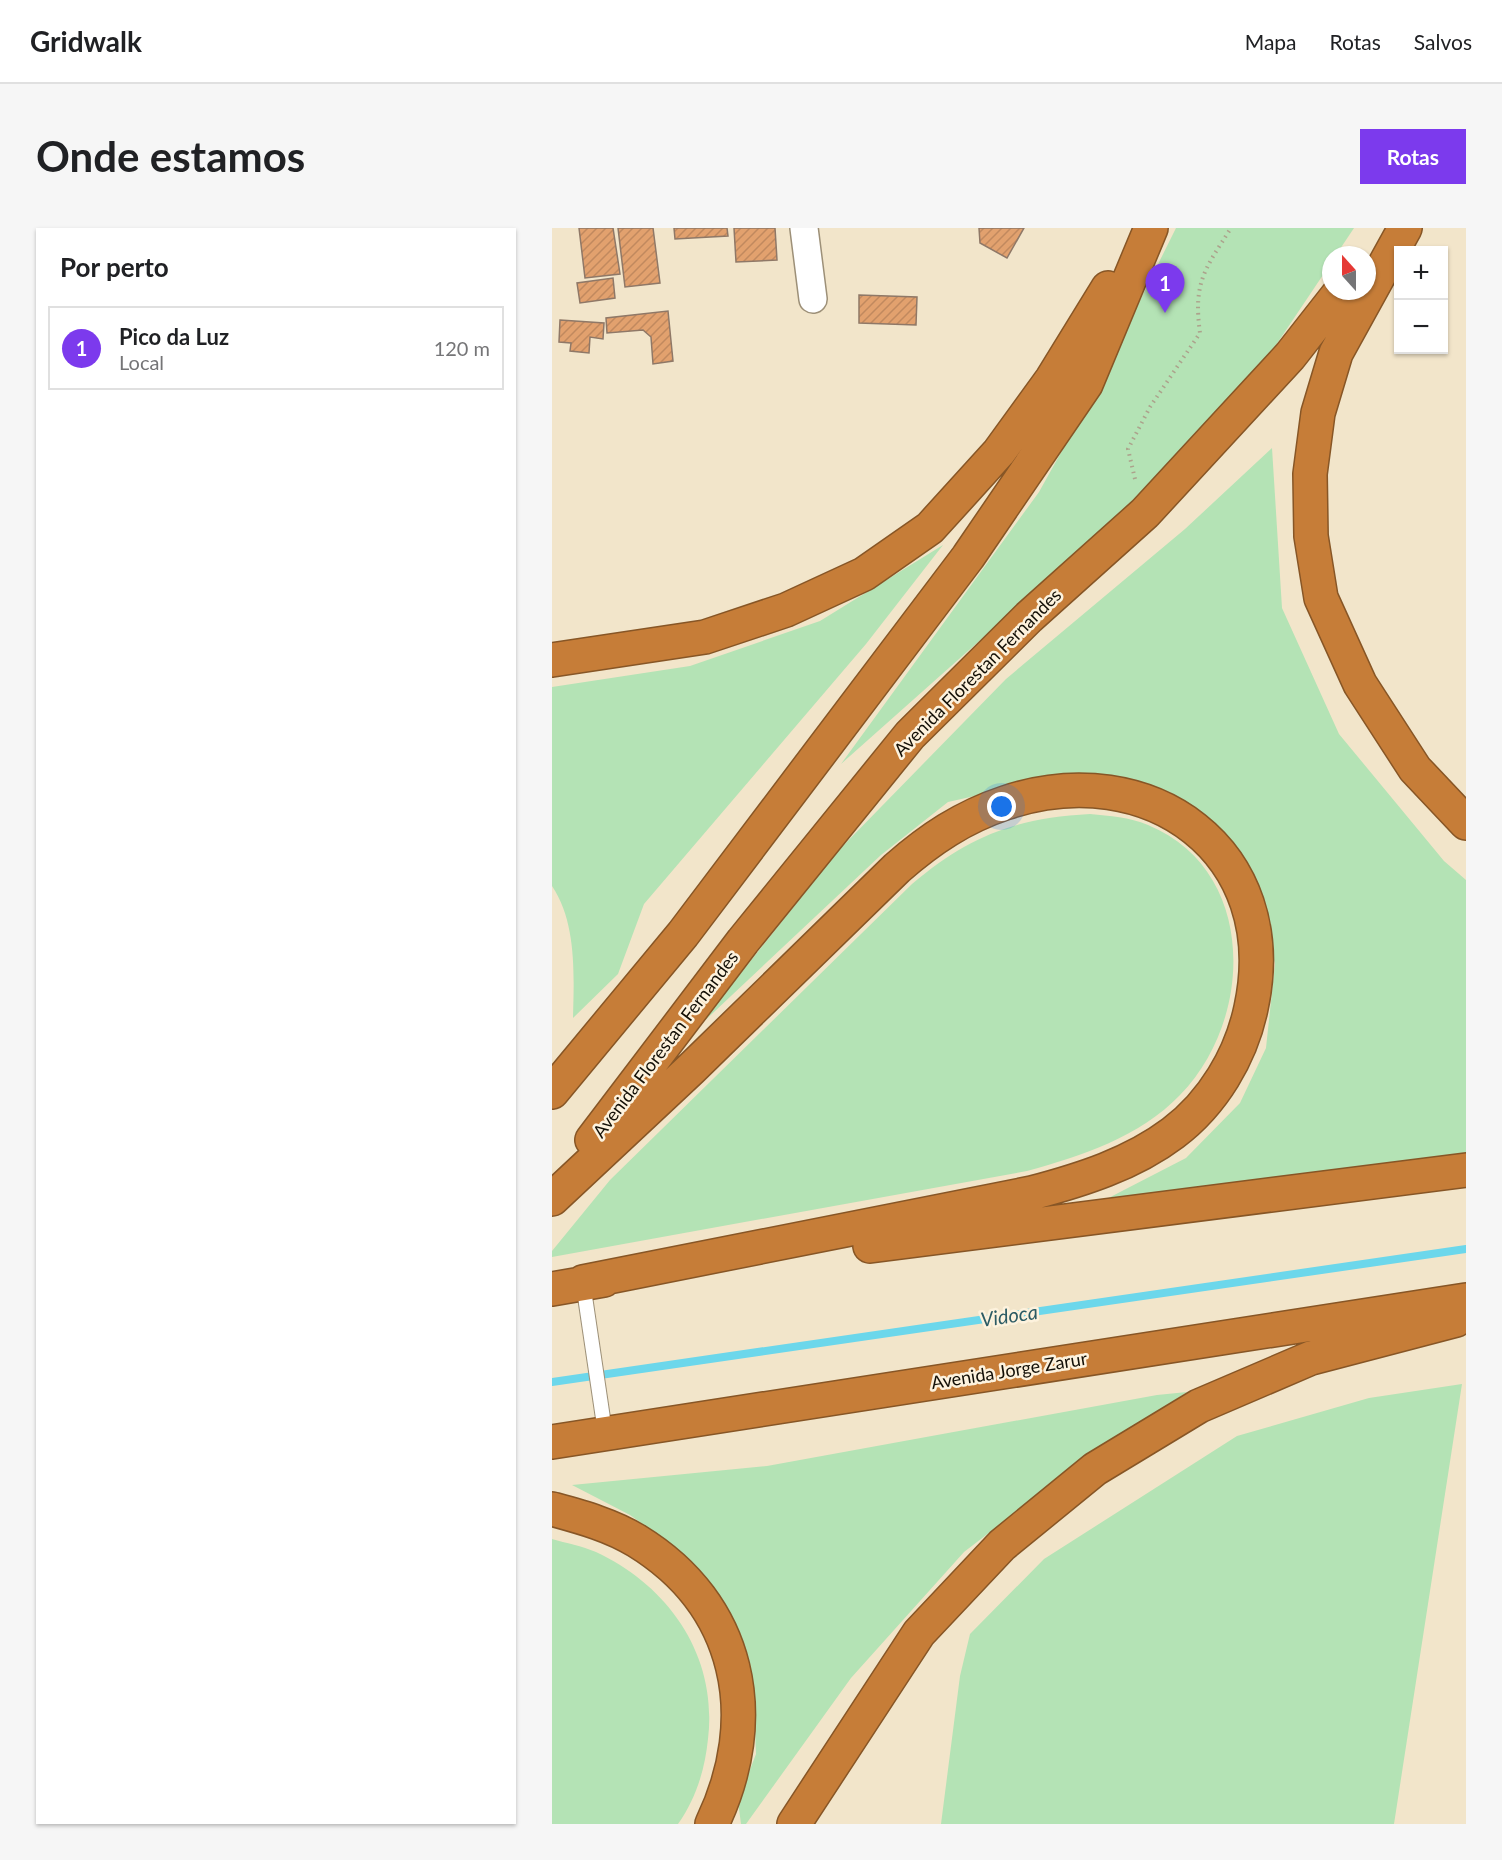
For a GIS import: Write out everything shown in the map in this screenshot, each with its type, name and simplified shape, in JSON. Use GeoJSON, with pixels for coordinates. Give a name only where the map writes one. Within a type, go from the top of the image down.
{"type":"FeatureCollection","features":[{"type":"Feature","properties":{"kind":"highway"},"geometry":{"type":"LineString","coordinates":[[552,660],[705,637],[786,610],[864,574],[930,528],[999,452],[1052,379],[1145,228]]}},
{"type":"Feature","properties":{"kind":"highway"},"geometry":{"type":"LineString","coordinates":[[552,1092],[683,934],[968,557],[1086,384],[1151,228]]}},
{"type":"Feature","properties":{"kind":"highway"},"geometry":{"type":"LineString","coordinates":[[1376,247],[1391,228]]}},
{"type":"Feature","properties":{"kind":"highway"},"geometry":{"type":"LineString","coordinates":[[1404,228],[1336,353],[1318,413],[1310,474],[1311,536],[1321,598],[1360,684],[1415,769],[1466,823]]}},
{"type":"Feature","properties":{"kind":"highway","name":"Avenida Florestan Fernandes"},"geometry":{"type":"LineString","coordinates":[[552,1192],[743,941],[910,735],[1029,617],[1145,513],[1290,356],[1334,300]]}},
{"type":"Feature","properties":{"kind":"highway"},"geometry":{"type":"LineString","coordinates":[[552,1198],[691,1069],[897,868],[929,840],[966,818],[1006,802],[1048,793],[1091,791],[1133,795],[1159,805],[1189,823],[1221,853],[1236,875],[1254,926],[1257,959],[1255,992],[1248,1025],[1236,1056],[1219,1084],[1198,1110],[1173,1133],[1129,1159],[1082,1179],[1032,1193],[567,1286]]}},
{"type":"Feature","properties":{"kind":"highway"},"geometry":{"type":"LineString","coordinates":[[567,1286],[1466,1170]]}},
{"type":"Feature","properties":{"kind":"highway","name":"Avenida Jorge Zarur"},"geometry":{"type":"LineString","coordinates":[[552,1442],[1466,1300]]}},
{"type":"Feature","properties":{"kind":"highway"},"geometry":{"type":"LineString","coordinates":[[794,1824],[919,1633],[1002,1545],[1095,1469],[1199,1406],[1311,1358],[1466,1317]]}},
{"type":"Feature","properties":{"kind":"highway"},"geometry":{"type":"LineString","coordinates":[[552,1509],[605,1524],[637,1541],[680,1575],[714,1617],[729,1652],[737,1688],[739,1725],[735,1762],[724,1798],[712,1824]]}},
{"type":"Feature","properties":{"kind":"street"},"geometry":{"type":"LineString","coordinates":[[804,228],[813,299]]}},
{"type":"Feature","properties":{"kind":"lane"},"geometry":{"type":"LineString","coordinates":[[567,1286],[605,1432]]}},
{"type":"Feature","properties":{"kind":"path"},"geometry":{"type":"LineString","coordinates":[[1145,513],[1128,449],[1150,407],[1200,333],[1197,309],[1203,273],[1231,228]]}},
{"type":"Feature","properties":{"kind":"green space"},"geometry":{"type":"Polygon","coordinates":[[[1176,228],[1354,228],[1342,246],[1322,246],[1322,276],[1276,345],[1157,483],[841,764],[1039,492],[1093,395],[1176,228]]]}},
{"type":"Feature","properties":{"kind":"green space"},"geometry":{"type":"Polygon","coordinates":[[[1272,448],[1282,608],[1339,734],[1444,861],[1466,880],[1466,1154],[1091,1207],[1186,1158],[1240,1103],[1266,1048],[1275,964],[1258,886],[1215,825],[1170,792],[1096,779],[1019,786],[948,802],[881,855],[698,1027],[838,851],[1006,679],[1185,529],[1272,448]]]}},
{"type":"Feature","properties":{"kind":"green space"},"geometry":{"type":"Polygon","coordinates":[[[943,545],[866,644],[644,904],[618,974],[573,1018],[570,933],[566,916],[552,886],[552,687],[690,666],[820,621],[943,545]]]}},
{"type":"Feature","properties":{"kind":"green space"},"geometry":{"type":"Polygon","coordinates":[[[1090,814],[1141,822],[1184,846],[1210,876],[1226,910],[1233,949],[1231,988],[1222,1028],[1204,1064],[1180,1095],[1164,1110],[1128,1134],[1109,1143],[1068,1159],[1027,1171],[552,1257],[552,1251],[610,1180],[912,884],[953,853],[995,832],[1039,820],[1090,814]]]}},
{"type":"Feature","properties":{"kind":"green space"},"geometry":{"type":"Polygon","coordinates":[[[1462,1384],[1394,1824],[941,1824],[960,1676],[970,1634],[1044,1559],[1237,1436],[1369,1398],[1462,1384]]]}},
{"type":"Feature","properties":{"kind":"green space"},"geometry":{"type":"Polygon","coordinates":[[[1187,1392],[1080,1463],[964,1552],[851,1678],[746,1824],[741,1824],[738,1801],[756,1754],[754,1704],[711,1586],[672,1545],[630,1515],[572,1485],[767,1466],[1157,1395],[1187,1392]]]}},
{"type":"Feature","properties":{"kind":"green space"},"geometry":{"type":"Polygon","coordinates":[[[552,1539],[596,1552],[622,1566],[646,1584],[666,1604],[683,1627],[696,1652],[705,1680],[709,1709],[708,1739],[699,1783],[678,1824],[552,1824],[552,1539]]]}},
{"type":"Feature","properties":{"kind":"building"},"geometry":{"type":"Polygon","coordinates":[[[579,228],[613,228],[620,274],[585,278],[579,228]]]}},
{"type":"Feature","properties":{"kind":"building"},"geometry":{"type":"Polygon","coordinates":[[[618,228],[653,228],[660,283],[625,287],[618,228]]]}},
{"type":"Feature","properties":{"kind":"building"},"geometry":{"type":"Polygon","coordinates":[[[674,228],[727,228],[728,236],[675,239],[674,228]]]}},
{"type":"Feature","properties":{"kind":"building"},"geometry":{"type":"Polygon","coordinates":[[[734,228],[775,228],[777,260],[736,262],[734,228]]]}},
{"type":"Feature","properties":{"kind":"building"},"geometry":{"type":"Polygon","coordinates":[[[979,228],[1024,228],[1007,258],[980,243],[979,228]]]}},
{"type":"Feature","properties":{"kind":"building"},"geometry":{"type":"Polygon","coordinates":[[[613,278],[615,298],[580,303],[577,283],[613,278]]]}},
{"type":"Feature","properties":{"kind":"building"},"geometry":{"type":"Polygon","coordinates":[[[859,295],[917,297],[916,325],[859,323],[859,295]]]}},
{"type":"Feature","properties":{"kind":"building"},"geometry":{"type":"Polygon","coordinates":[[[668,311],[673,361],[653,364],[651,337],[643,330],[607,333],[606,318],[668,311]]]}},
{"type":"Feature","properties":{"kind":"building"},"geometry":{"type":"Polygon","coordinates":[[[560,320],[604,323],[603,339],[590,337],[589,353],[570,351],[571,343],[559,342],[560,320]]]}},
{"type":"Feature","properties":{"kind":"waterway","name":"Vidoca"},"geometry":{"type":"LineString","coordinates":[[552,1382],[1466,1249]]}},
{"type":"Feature","properties":{"kind":"place","name":"Pico da Luz"},"geometry":{"type":"Point","coordinates":[1165,313]}}]}
